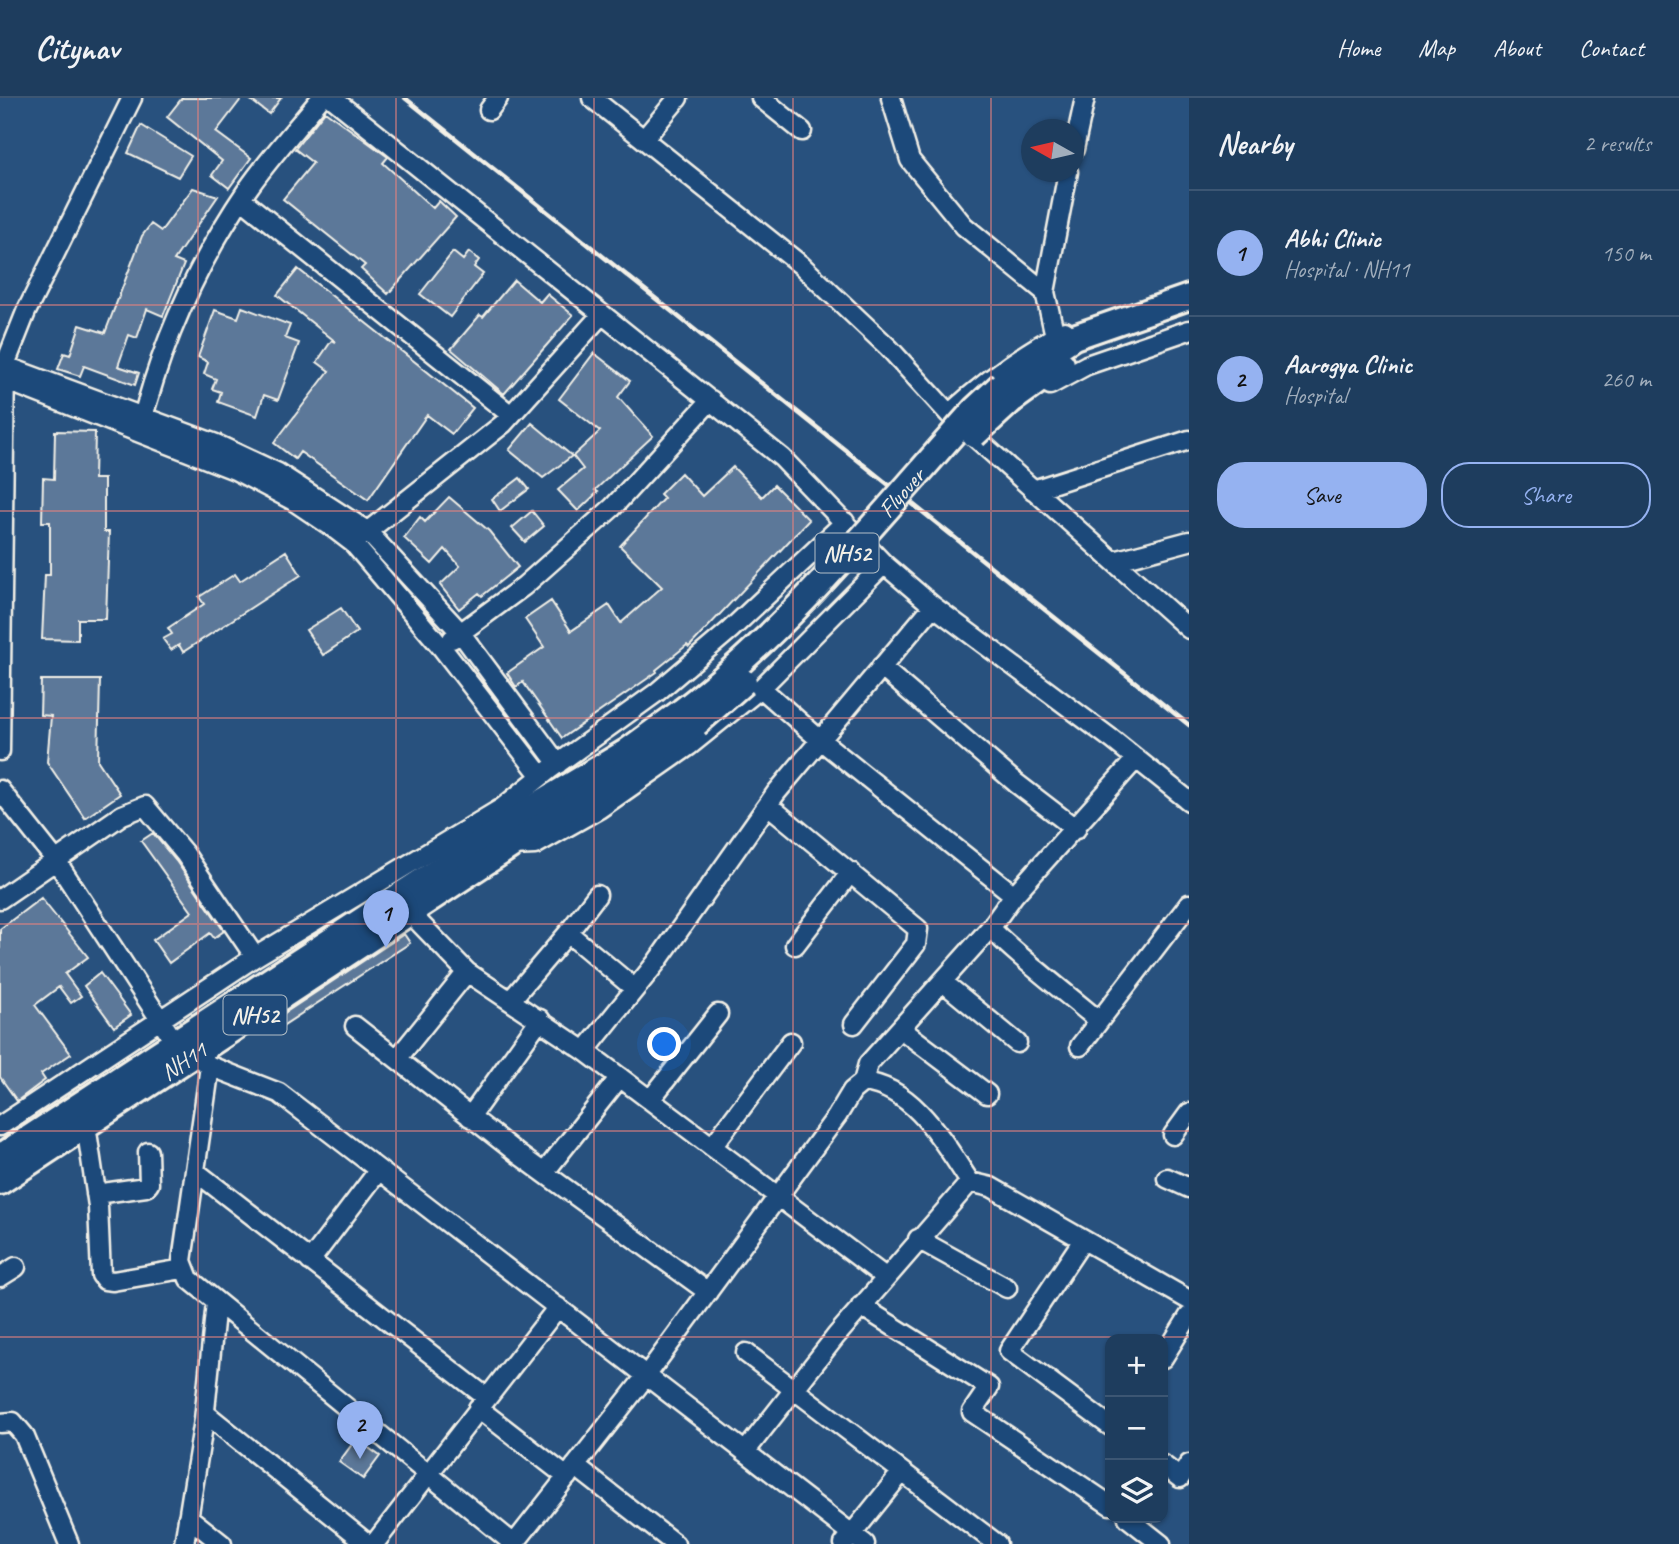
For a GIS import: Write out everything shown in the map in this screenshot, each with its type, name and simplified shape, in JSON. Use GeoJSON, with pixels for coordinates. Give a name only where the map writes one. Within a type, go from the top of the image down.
{"type":"FeatureCollection","features":[{"type":"Feature","properties":{"kind":"highway","name":"Flyover"},"geometry":{"type":"LineString","coordinates":[[689,717],[792,613],[975,409],[1002,384],[1074,337],[1189,297]]}},
{"type":"Feature","properties":{"kind":"highway","name":"Flyover"},"geometry":{"type":"LineString","coordinates":[[504,828],[626,752],[689,717],[806,624],[988,420],[1003,407],[1082,352],[1189,313]]}},
{"type":"Feature","properties":{"kind":"highway","name":"NH11"},"geometry":{"type":"LineString","coordinates":[[0,1182],[86,1125],[185,1045],[410,913],[504,828]]}},
{"type":"Feature","properties":{"kind":"highway","name":"NH52"},"geometry":{"type":"LineString","coordinates":[[0,1157],[185,1045],[504,828]]}},
{"type":"Feature","properties":{"kind":"street"},"geometry":{"type":"LineString","coordinates":[[0,751],[2,371],[26,312],[132,98]]}},
{"type":"Feature","properties":{"kind":"street"},"geometry":{"type":"LineString","coordinates":[[141,424],[200,266],[241,200],[321,98]]}},
{"type":"Feature","properties":{"kind":"street"},"geometry":{"type":"LineString","coordinates":[[332,98],[782,458],[884,564],[933,606],[1189,801]]}},
{"type":"Feature","properties":{"kind":"street"},"geometry":{"type":"LineString","coordinates":[[592,98],[801,265],[889,348],[949,414],[1189,629]]}},
{"type":"Feature","properties":{"kind":"street"},"geometry":{"type":"LineString","coordinates":[[644,139],[678,98]]}},
{"type":"Feature","properties":{"kind":"street"},"geometry":{"type":"LineString","coordinates":[[761,98],[802,131]]}},
{"type":"Feature","properties":{"kind":"street"},"geometry":{"type":"LineString","coordinates":[[891,98],[910,160],[964,226],[1045,292]]}},
{"type":"Feature","properties":{"kind":"street"},"geometry":{"type":"LineString","coordinates":[[1080,119],[1085,98]]}},
{"type":"Feature","properties":{"kind":"street"},"geometry":{"type":"LineString","coordinates":[[1055,336],[1045,292],[1066,182]]}},
{"type":"Feature","properties":{"kind":"street"},"geometry":{"type":"LineString","coordinates":[[241,200],[511,415]]}},
{"type":"Feature","properties":{"kind":"street"},"geometry":{"type":"LineString","coordinates":[[949,414],[986,380],[1055,336],[1189,286]]}},
{"type":"Feature","properties":{"kind":"street"},"geometry":{"type":"LineString","coordinates":[[353,544],[511,415],[601,314]]}},
{"type":"Feature","properties":{"kind":"street"},"geometry":{"type":"LineString","coordinates":[[980,442],[1015,410],[1056,381],[1087,365],[1189,330]]}},
{"type":"Feature","properties":{"kind":"street"},"geometry":{"type":"LineString","coordinates":[[2,371],[141,424],[235,470],[292,500],[353,544],[442,648],[541,776]]}},
{"type":"Feature","properties":{"kind":"street"},"geometry":{"type":"LineString","coordinates":[[986,380],[1015,410]]}},
{"type":"Feature","properties":{"kind":"street"},"geometry":{"type":"LineString","coordinates":[[442,648],[524,586],[613,507],[711,400]]}},
{"type":"Feature","properties":{"kind":"street"},"geometry":{"type":"LineString","coordinates":[[141,424],[216,444],[278,472],[367,531],[460,632],[558,764]]}},
{"type":"Feature","properties":{"kind":"street"},"geometry":{"type":"LineString","coordinates":[[1033,490],[1189,440]]}},
{"type":"Feature","properties":{"kind":"street"},"geometry":{"type":"LineString","coordinates":[[0,1126],[185,1045],[255,957],[504,828],[541,776],[656,694],[730,630],[845,522]]}},
{"type":"Feature","properties":{"kind":"street"},"geometry":{"type":"LineString","coordinates":[[1114,561],[1189,541]]}},
{"type":"Feature","properties":{"kind":"street"},"geometry":{"type":"LineString","coordinates":[[504,828],[536,845],[599,809],[689,746],[761,688],[884,564]]}},
{"type":"Feature","properties":{"kind":"street"},"geometry":{"type":"LineString","coordinates":[[584,1051],[635,989],[768,805],[933,606]]}},
{"type":"Feature","properties":{"kind":"street"},"geometry":{"type":"LineString","coordinates":[[880,667],[1076,829]]}},
{"type":"Feature","properties":{"kind":"street"},"geometry":{"type":"LineString","coordinates":[[761,688],[820,739],[1014,895]]}},
{"type":"Feature","properties":{"kind":"street"},"geometry":{"type":"LineString","coordinates":[[185,1045],[195,1171],[187,1217],[183,1269],[189,1279],[514,1544],[646,1376],[778,1198],[838,1116],[852,1091],[863,1082],[868,1064],[991,928],[1014,895],[1136,759]]}},
{"type":"Feature","properties":{"kind":"street"},"geometry":{"type":"LineString","coordinates":[[0,790],[57,862],[185,1045],[279,1093],[745,1452],[854,1541],[902,1472]]}},
{"type":"Feature","properties":{"kind":"street"},"geometry":{"type":"LineString","coordinates":[[768,805],[918,929],[916,944],[853,1024]]}},
{"type":"Feature","properties":{"kind":"street"},"geometry":{"type":"LineString","coordinates":[[0,899],[122,815],[145,806],[185,854],[255,957]]}},
{"type":"Feature","properties":{"kind":"street"},"geometry":{"type":"LineString","coordinates":[[795,945],[851,872]]}},
{"type":"Feature","properties":{"kind":"street"},"geometry":{"type":"LineString","coordinates":[[510,1001],[597,895]]}},
{"type":"Feature","properties":{"kind":"street"},"geometry":{"type":"LineString","coordinates":[[1080,1046],[1189,904]]}},
{"type":"Feature","properties":{"kind":"street"},"geometry":{"type":"LineString","coordinates":[[410,913],[467,972],[540,1019],[620,1077],[885,1277]]}},
{"type":"Feature","properties":{"kind":"street"},"geometry":{"type":"LineString","coordinates":[[991,928],[995,936],[1023,956],[1099,1021]]}},
{"type":"Feature","properties":{"kind":"street"},"geometry":{"type":"LineString","coordinates":[[568,933],[635,989]]}},
{"type":"Feature","properties":{"kind":"street"},"geometry":{"type":"LineString","coordinates":[[397,1059],[467,972]]}},
{"type":"Feature","properties":{"kind":"street"},"geometry":{"type":"LineString","coordinates":[[943,982],[1017,1043]]}},
{"type":"Feature","properties":{"kind":"street"},"geometry":{"type":"LineString","coordinates":[[650,1100],[718,1014]]}},
{"type":"Feature","properties":{"kind":"street"},"geometry":{"type":"LineString","coordinates":[[470,1117],[540,1019]]}},
{"type":"Feature","properties":{"kind":"street"},"geometry":{"type":"LineString","coordinates":[[355,1026],[544,1173],[708,1292]]}},
{"type":"Feature","properties":{"kind":"street"},"geometry":{"type":"LineString","coordinates":[[901,1029],[987,1094]]}},
{"type":"Feature","properties":{"kind":"street"},"geometry":{"type":"LineString","coordinates":[[712,1146],[791,1042]]}},
{"type":"Feature","properties":{"kind":"street"},"geometry":{"type":"LineString","coordinates":[[544,1173],[620,1077]]}},
{"type":"Feature","properties":{"kind":"street"},"geometry":{"type":"LineString","coordinates":[[863,1082],[882,1084],[933,1125],[970,1182],[991,1187],[1189,1300]]}},
{"type":"Feature","properties":{"kind":"street"},"geometry":{"type":"LineString","coordinates":[[1173,1135],[1189,1113]]}},
{"type":"Feature","properties":{"kind":"street"},"geometry":{"type":"LineString","coordinates":[[86,1125],[96,1194],[101,1275],[105,1280],[183,1269]]}},
{"type":"Feature","properties":{"kind":"street"},"geometry":{"type":"LineString","coordinates":[[96,1194],[146,1187],[149,1184],[148,1152]]}},
{"type":"Feature","properties":{"kind":"street"},"geometry":{"type":"LineString","coordinates":[[310,1261],[379,1170]]}},
{"type":"Feature","properties":{"kind":"street"},"geometry":{"type":"LineString","coordinates":[[195,1171],[482,1402],[571,1471],[675,1544]]}},
{"type":"Feature","properties":{"kind":"street"},"geometry":{"type":"LineString","coordinates":[[1167,1178],[1189,1188]]}},
{"type":"Feature","properties":{"kind":"street"},"geometry":{"type":"LineString","coordinates":[[745,1452],[885,1277],[970,1182]]}},
{"type":"Feature","properties":{"kind":"street"},"geometry":{"type":"LineString","coordinates":[[918,1239],[1007,1289]]}},
{"type":"Feature","properties":{"kind":"street"},"geometry":{"type":"LineString","coordinates":[[1083,1240],[1009,1350],[1105,1422]]}},
{"type":"Feature","properties":{"kind":"street"},"geometry":{"type":"LineString","coordinates":[[0,1277],[16,1267]]}},
{"type":"Feature","properties":{"kind":"street"},"geometry":{"type":"LineString","coordinates":[[184,1544],[205,1413],[216,1302]]}},
{"type":"Feature","properties":{"kind":"street"},"geometry":{"type":"LineString","coordinates":[[861,1306],[989,1387],[972,1412],[1105,1502]]}},
{"type":"Feature","properties":{"kind":"street"},"geometry":{"type":"LineString","coordinates":[[374,1544],[558,1307]]}},
{"type":"Feature","properties":{"kind":"street"},"geometry":{"type":"LineString","coordinates":[[1168,1350],[1189,1316]]}},
{"type":"Feature","properties":{"kind":"street"},"geometry":{"type":"LineString","coordinates":[[746,1353],[997,1544]]}},
{"type":"Feature","properties":{"kind":"street"},"geometry":{"type":"LineString","coordinates":[[205,1413],[368,1544]]}},
{"type":"Feature","properties":{"kind":"street"},"geometry":{"type":"LineString","coordinates":[[0,1423],[13,1422],[24,1434],[69,1544]]}},
{"type":"Feature","properties":{"kind":"street"},"geometry":{"type":"LineString","coordinates":[[1168,1469],[1180,1478],[1189,1464]]}},
{"type":"Feature","properties":{"kind":"street"},"geometry":{"type":"LineString","coordinates":[[188,1517],[222,1544]]}},
{"type":"Feature","properties":{"kind":"street"},"geometry":{"type":"LineString","coordinates":[[1134,1523],[1161,1544]]}},
{"type":"Feature","properties":{"kind":"building"},"geometry":{"type":"Polygon","coordinates":[[[182,98],[242,98],[216,132],[251,158],[229,188],[212,175],[222,161],[167,117],[182,98]]]}},
{"type":"Feature","properties":{"kind":"building"},"geometry":{"type":"Polygon","coordinates":[[[248,98],[281,98],[269,114],[248,98]]]}},
{"type":"Feature","properties":{"kind":"building"},"geometry":{"type":"Polygon","coordinates":[[[325,111],[388,157],[383,163],[433,208],[439,201],[456,217],[388,294],[361,269],[365,265],[283,199],[313,163],[295,149],[325,111]]]}},
{"type":"Feature","properties":{"kind":"building"},"geometry":{"type":"Polygon","coordinates":[[[141,125],[191,156],[178,177],[128,153],[141,125]]]}},
{"type":"Feature","properties":{"kind":"building"},"geometry":{"type":"Polygon","coordinates":[[[193,188],[218,196],[174,260],[184,264],[163,316],[147,309],[137,338],[129,335],[118,366],[139,373],[135,385],[84,366],[80,376],[58,369],[64,353],[70,355],[80,325],[105,333],[142,236],[151,224],[161,231],[193,188]]]}},
{"type":"Feature","properties":{"kind":"building"},"geometry":{"type":"Polygon","coordinates":[[[453,252],[463,260],[469,252],[479,260],[474,267],[483,274],[450,317],[420,294],[453,252]]]}},
{"type":"Feature","properties":{"kind":"building"},"geometry":{"type":"Polygon","coordinates":[[[298,269],[473,408],[452,434],[427,415],[368,500],[300,452],[295,459],[274,443],[329,371],[317,362],[332,340],[336,342],[277,295],[298,269]]]}},
{"type":"Feature","properties":{"kind":"building"},"geometry":{"type":"Polygon","coordinates":[[[514,280],[540,302],[547,294],[573,315],[504,394],[451,349],[514,280]]]}},
{"type":"Feature","properties":{"kind":"building"},"geometry":{"type":"Polygon","coordinates":[[[242,307],[290,325],[285,338],[299,343],[278,400],[264,395],[257,416],[218,402],[221,392],[212,389],[216,379],[204,374],[208,362],[198,357],[215,310],[238,318],[242,307]]]}},
{"type":"Feature","properties":{"kind":"building"},"geometry":{"type":"Polygon","coordinates":[[[594,353],[630,381],[618,397],[653,436],[595,490],[598,492],[578,511],[558,490],[583,469],[573,456],[600,431],[559,399],[594,353]]]}},
{"type":"Feature","properties":{"kind":"building"},"geometry":{"type":"Polygon","coordinates":[[[532,423],[572,456],[543,478],[509,450],[532,423]]]}},
{"type":"Feature","properties":{"kind":"building"},"geometry":{"type":"Polygon","coordinates":[[[55,431],[95,432],[94,479],[104,479],[104,532],[109,532],[106,619],[78,619],[78,640],[42,639],[45,575],[50,575],[50,522],[42,522],[43,478],[54,479],[55,431]]]}},
{"type":"Feature","properties":{"kind":"building"},"geometry":{"type":"Polygon","coordinates":[[[733,467],[762,497],[774,485],[809,520],[689,647],[687,645],[656,670],[657,672],[562,738],[523,682],[516,687],[507,673],[544,647],[525,619],[551,601],[571,631],[609,605],[621,623],[662,587],[620,546],[664,498],[660,494],[681,473],[702,496],[733,467]]]}},
{"type":"Feature","properties":{"kind":"building"},"geometry":{"type":"Polygon","coordinates":[[[520,478],[529,489],[500,511],[492,499],[520,478]]]}},
{"type":"Feature","properties":{"kind":"building"},"geometry":{"type":"Polygon","coordinates":[[[449,497],[489,531],[518,567],[482,596],[479,593],[459,609],[440,585],[460,566],[445,549],[432,564],[404,538],[420,517],[425,522],[449,497]]]}},
{"type":"Feature","properties":{"kind":"building"},"geometry":{"type":"Polygon","coordinates":[[[532,511],[544,526],[525,542],[512,528],[532,511]]]}},
{"type":"Feature","properties":{"kind":"building"},"geometry":{"type":"Polygon","coordinates":[[[286,551],[301,575],[183,652],[179,645],[171,650],[163,639],[172,634],[168,628],[204,604],[199,597],[235,574],[240,581],[286,551]]]}},
{"type":"Feature","properties":{"kind":"building"},"geometry":{"type":"Polygon","coordinates":[[[341,608],[357,632],[323,655],[306,630],[341,608]]]}},
{"type":"Feature","properties":{"kind":"building"},"geometry":{"type":"Polygon","coordinates":[[[41,680],[100,680],[98,761],[120,794],[85,818],[47,762],[51,716],[40,715],[41,680]]]}},
{"type":"Feature","properties":{"kind":"building"},"geometry":{"type":"Polygon","coordinates":[[[153,833],[176,861],[224,931],[214,938],[210,933],[169,963],[153,940],[192,912],[141,841],[153,833]]]}},
{"type":"Feature","properties":{"kind":"building"},"geometry":{"type":"Polygon","coordinates":[[[41,898],[88,957],[65,974],[81,996],[71,1003],[59,987],[35,1005],[71,1054],[41,1074],[45,1080],[17,1101],[0,1077],[0,929],[41,898]]]}},
{"type":"Feature","properties":{"kind":"building"},"geometry":{"type":"Polygon","coordinates":[[[404,934],[410,943],[273,1032],[268,1024],[404,934]]]}},
{"type":"Feature","properties":{"kind":"building"},"geometry":{"type":"Polygon","coordinates":[[[100,973],[131,1015],[114,1027],[84,986],[100,973]]]}},
{"type":"Feature","properties":{"kind":"building"},"geometry":{"type":"Polygon","coordinates":[[[356,1439],[380,1456],[363,1479],[339,1462],[356,1439]]]}},
{"type":"Feature","properties":{"kind":"railway"},"geometry":{"type":"LineString","coordinates":[[405,98],[1189,725]]}},
{"type":"Feature","properties":{"kind":"place","name":"Abhi Clinic"},"geometry":{"type":"Point","coordinates":[386,948]}},
{"type":"Feature","properties":{"kind":"place","name":"Aarogya Clinic"},"geometry":{"type":"Point","coordinates":[360,1459]}}]}
